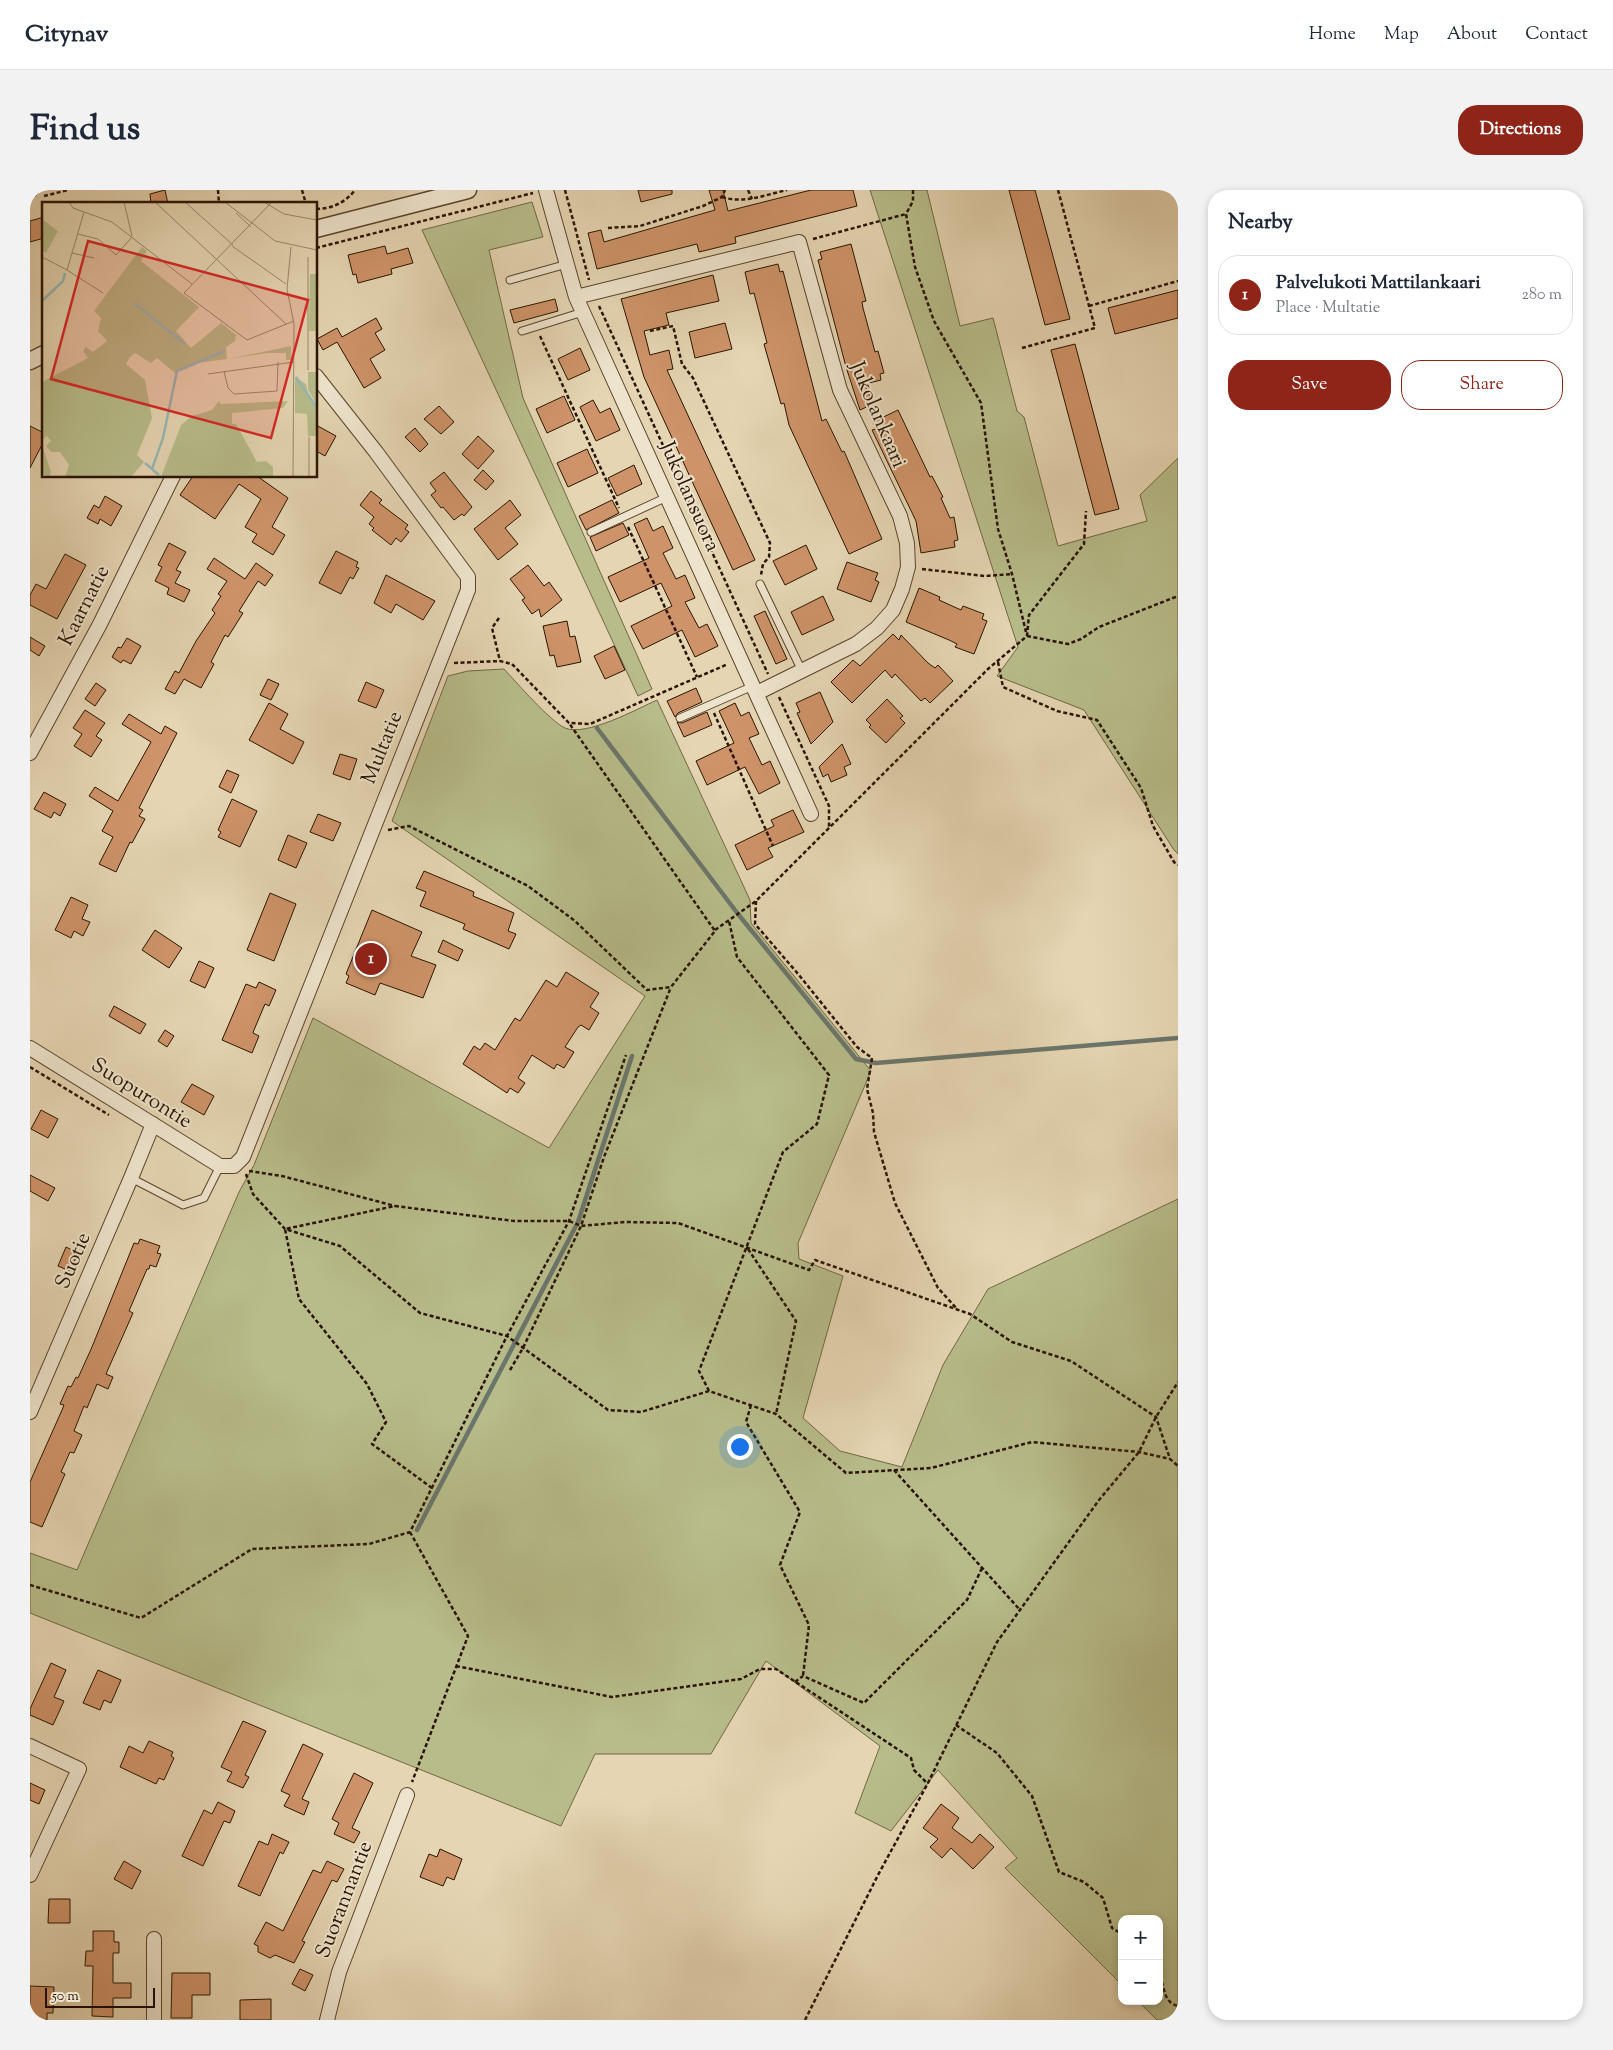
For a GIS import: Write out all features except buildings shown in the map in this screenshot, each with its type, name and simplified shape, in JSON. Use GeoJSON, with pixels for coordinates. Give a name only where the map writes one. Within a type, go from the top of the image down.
{"type":"FeatureCollection","features":[{"type":"Feature","properties":{"kind":"street"},"geometry":{"type":"LineString","coordinates":[[318,228],[468,190]]}},
{"type":"Feature","properties":{"kind":"street","name":"Jukolansuora"},"geometry":{"type":"LineString","coordinates":[[541,191],[567,264],[576,297],[811,814]]}},
{"type":"Feature","properties":{"kind":"street"},"geometry":{"type":"LineString","coordinates":[[576,297],[799,242]]}},
{"type":"Feature","properties":{"kind":"street","name":"Jukolankaari"},"geometry":{"type":"LineString","coordinates":[[755,690],[774,685],[856,644],[877,628],[893,610],[902,589],[908,567],[907,543],[900,516],[840,390],[799,242]]}},
{"type":"Feature","properties":{"kind":"street"},"geometry":{"type":"LineString","coordinates":[[30,362],[42,355]]}},
{"type":"Feature","properties":{"kind":"street","name":"Multatie"},"geometry":{"type":"LineString","coordinates":[[227,1166],[243,1157],[468,590],[468,577],[376,452],[318,379]]}},
{"type":"Feature","properties":{"kind":"street","name":"Kaarnatie"},"geometry":{"type":"LineString","coordinates":[[30,753],[100,624],[172,478]]}},
{"type":"Feature","properties":{"kind":"street","name":"Suopurontie"},"geometry":{"type":"LineString","coordinates":[[30,1048],[153,1124],[227,1166]]}},
{"type":"Feature","properties":{"kind":"street","name":"Suotie"},"geometry":{"type":"LineString","coordinates":[[30,1412],[153,1124]]}},
{"type":"Feature","properties":{"kind":"street"},"geometry":{"type":"LineString","coordinates":[[30,1746],[79,1769],[30,1875]]}},
{"type":"Feature","properties":{"kind":"street","name":"Suorannantie"},"geometry":{"type":"LineString","coordinates":[[327,2020],[338,1972],[407,1795]]}},
{"type":"Feature","properties":{"kind":"street"},"geometry":{"type":"LineString","coordinates":[[154,1939],[154,2020]]}},
{"type":"Feature","properties":{"kind":"lane"},"geometry":{"type":"LineString","coordinates":[[510,280],[567,264]]}},
{"type":"Feature","properties":{"kind":"lane"},"geometry":{"type":"LineString","coordinates":[[522,331],[583,312]]}},
{"type":"Feature","properties":{"kind":"lane"},"geometry":{"type":"LineString","coordinates":[[591,532],[667,497]]}},
{"type":"Feature","properties":{"kind":"lane"},"geometry":{"type":"LineString","coordinates":[[760,584],[802,671]]}},
{"type":"Feature","properties":{"kind":"lane"},"geometry":{"type":"LineString","coordinates":[[680,718],[710,704],[755,690]]}},
{"type":"Feature","properties":{"kind":"lane"},"geometry":{"type":"LineString","coordinates":[[131,1178],[183,1205],[204,1198],[227,1166]]}},
{"type":"Feature","properties":{"kind":"path"},"geometry":{"type":"LineString","coordinates":[[33,193],[68,190]]}},
{"type":"Feature","properties":{"kind":"path"},"geometry":{"type":"LineString","coordinates":[[318,209],[347,201],[355,190]]}},
{"type":"Feature","properties":{"kind":"path"},"geometry":{"type":"LineString","coordinates":[[565,190],[592,292],[829,806],[829,828]]}},
{"type":"Feature","properties":{"kind":"path"},"geometry":{"type":"LineString","coordinates":[[608,228],[640,226],[703,206],[722,196],[725,190]]}},
{"type":"Feature","properties":{"kind":"path"},"geometry":{"type":"LineString","coordinates":[[748,190],[752,199]]}},
{"type":"Feature","properties":{"kind":"path"},"geometry":{"type":"LineString","coordinates":[[722,196],[733,201],[752,199],[787,190]]}},
{"type":"Feature","properties":{"kind":"path"},"geometry":{"type":"LineString","coordinates":[[913,190],[913,201],[906,214],[915,268],[934,321],[981,403],[998,529],[1012,574],[1027,636]]}},
{"type":"Feature","properties":{"kind":"path"},"geometry":{"type":"LineString","coordinates":[[1022,348],[1095,328],[1058,190]]}},
{"type":"Feature","properties":{"kind":"path"},"geometry":{"type":"LineString","coordinates":[[318,247],[541,191]]}},
{"type":"Feature","properties":{"kind":"path"},"geometry":{"type":"LineString","coordinates":[[799,242],[906,214]]}},
{"type":"Feature","properties":{"kind":"path"},"geometry":{"type":"LineString","coordinates":[[1089,306],[1178,282]]}},
{"type":"Feature","properties":{"kind":"path"},"geometry":{"type":"LineString","coordinates":[[650,332],[673,326],[682,364],[693,378],[770,543],[769,557],[763,564],[760,584]]}},
{"type":"Feature","properties":{"kind":"path"},"geometry":{"type":"LineString","coordinates":[[536,327],[697,677]]}},
{"type":"Feature","properties":{"kind":"path"},"geometry":{"type":"LineString","coordinates":[[510,1370],[523,1348],[582,1226],[604,1157],[671,987],[715,931],[756,902],[997,661],[1027,636],[1029,616],[1084,544],[1086,511]]}},
{"type":"Feature","properties":{"kind":"path"},"geometry":{"type":"LineString","coordinates":[[908,567],[985,576],[1012,574]]}},
{"type":"Feature","properties":{"kind":"path"},"geometry":{"type":"LineString","coordinates":[[1027,636],[1068,644],[1081,639],[1099,627],[1178,596]]}},
{"type":"Feature","properties":{"kind":"path"},"geometry":{"type":"LineString","coordinates":[[499,618],[492,628],[500,661]]}},
{"type":"Feature","properties":{"kind":"path"},"geometry":{"type":"LineString","coordinates":[[569,723],[590,724],[740,659]]}},
{"type":"Feature","properties":{"kind":"path"},"geometry":{"type":"LineString","coordinates":[[440,663],[458,664],[500,661],[512,664],[569,723],[715,931]]}},
{"type":"Feature","properties":{"kind":"path"},"geometry":{"type":"LineString","coordinates":[[997,661],[1003,687],[1057,711],[1097,720],[1141,788],[1153,826],[1174,862],[1178,865]]}},
{"type":"Feature","properties":{"kind":"path"},"geometry":{"type":"LineString","coordinates":[[710,704],[773,846]]}},
{"type":"Feature","properties":{"kind":"path"},"geometry":{"type":"LineString","coordinates":[[384,831],[409,826],[528,886],[574,921],[647,990],[671,987]]}},
{"type":"Feature","properties":{"kind":"path"},"geometry":{"type":"LineString","coordinates":[[756,902],[755,924],[857,1047],[872,1058],[867,1089],[874,1132],[895,1203],[938,1288],[958,1310]]}},
{"type":"Feature","properties":{"kind":"path"},"geometry":{"type":"LineString","coordinates":[[709,1391],[699,1371],[783,1152],[817,1124],[829,1075],[737,957],[729,921]]}},
{"type":"Feature","properties":{"kind":"path"},"geometry":{"type":"LineString","coordinates":[[30,1585],[141,1618],[252,1549],[369,1544],[410,1532],[507,1336],[571,1222],[626,1055]]}},
{"type":"Feature","properties":{"kind":"path"},"geometry":{"type":"LineString","coordinates":[[30,1067],[113,1118]]}},
{"type":"Feature","properties":{"kind":"path"},"geometry":{"type":"LineString","coordinates":[[1170,1459],[1156,1418],[1071,1362],[1012,1342],[970,1314],[815,1260],[808,1270],[678,1223],[625,1222],[582,1226],[571,1222],[514,1221],[396,1206],[282,1176],[244,1171],[253,1194],[285,1229],[340,1246],[420,1313],[507,1336],[608,1410],[641,1412],[709,1391],[776,1414],[846,1473],[931,1468],[1032,1442],[1139,1452],[1170,1459],[1178,1466]]}},
{"type":"Feature","properties":{"kind":"path"},"geometry":{"type":"LineString","coordinates":[[285,1229],[396,1206]]}},
{"type":"Feature","properties":{"kind":"path"},"geometry":{"type":"LineString","coordinates":[[285,1229],[299,1299],[367,1384],[386,1422],[372,1444],[432,1488]]}},
{"type":"Feature","properties":{"kind":"path"},"geometry":{"type":"LineString","coordinates":[[747,1248],[796,1321],[776,1414]]}},
{"type":"Feature","properties":{"kind":"path"},"geometry":{"type":"LineString","coordinates":[[806,2020],[878,1875],[928,1783],[996,1642],[1099,1500],[1139,1452],[1156,1418],[1178,1382]]}},
{"type":"Feature","properties":{"kind":"path"},"geometry":{"type":"LineString","coordinates":[[751,1405],[746,1422],[800,1512],[780,1565],[809,1625],[803,1676],[795,1682]]}},
{"type":"Feature","properties":{"kind":"path"},"geometry":{"type":"LineString","coordinates":[[894,1470],[1020,1610]]}},
{"type":"Feature","properties":{"kind":"path"},"geometry":{"type":"LineString","coordinates":[[407,1795],[468,1636],[410,1532]]}},
{"type":"Feature","properties":{"kind":"path"},"geometry":{"type":"LineString","coordinates":[[803,1676],[864,1703],[966,1600],[982,1568]]}},
{"type":"Feature","properties":{"kind":"path"},"geometry":{"type":"LineString","coordinates":[[456,1666],[612,1697],[741,1678],[760,1669],[776,1669],[911,1758],[914,1770],[928,1783]]}},
{"type":"Feature","properties":{"kind":"path"},"geometry":{"type":"LineString","coordinates":[[956,1725],[997,1753],[1032,1796],[1059,1872],[1084,1882],[1103,1898],[1112,1928],[1118,1932]]}},
{"type":"Feature","properties":{"kind":"path"},"geometry":{"type":"LineString","coordinates":[[1163,1986],[1166,1999],[1173,2005],[1178,2006]]}},
{"type":"Feature","properties":{"kind":"green space"},"geometry":{"type":"Polygon","coordinates":[[[870,190],[927,190],[960,326],[993,318],[1017,411],[1024,417],[1058,546],[1147,521],[1140,495],[1178,458],[1178,854],[1084,710],[997,676],[1018,647],[870,190]]]}},
{"type":"Feature","properties":{"kind":"green space"},"geometry":{"type":"Polygon","coordinates":[[[532,202],[543,237],[489,250],[523,398],[652,689],[638,696],[422,230],[532,202]]]}},
{"type":"Feature","properties":{"kind":"green space"},"geometry":{"type":"Polygon","coordinates":[[[504,669],[559,724],[574,730],[585,729],[611,721],[657,700],[750,900],[751,923],[871,1071],[798,1243],[799,1259],[843,1276],[803,1418],[840,1451],[902,1467],[943,1365],[988,1289],[1178,1199],[1178,2020],[1157,2020],[1142,2005],[1163,2005],[1163,1915],[1118,1915],[1118,1981],[1005,1868],[1017,1858],[938,1770],[891,1831],[855,1813],[880,1746],[766,1661],[711,1754],[595,1754],[561,1826],[30,1613],[30,1553],[77,1570],[239,1192],[254,1165],[313,1018],[549,1148],[645,996],[392,821],[448,676],[468,671],[504,669]]]}},
{"type":"Feature","properties":{"kind":"waterway"},"geometry":{"type":"LineString","coordinates":[[597,728],[738,914],[856,1059],[876,1063],[1178,1038]]}},
{"type":"Feature","properties":{"kind":"waterway"},"geometry":{"type":"LineString","coordinates":[[417,1530],[578,1222],[632,1056]]}},
{"type":"Feature","properties":{"kind":"place","name":"Palvelukoti Mattilankaari"},"geometry":{"type":"Point","coordinates":[371,959]}}]}
